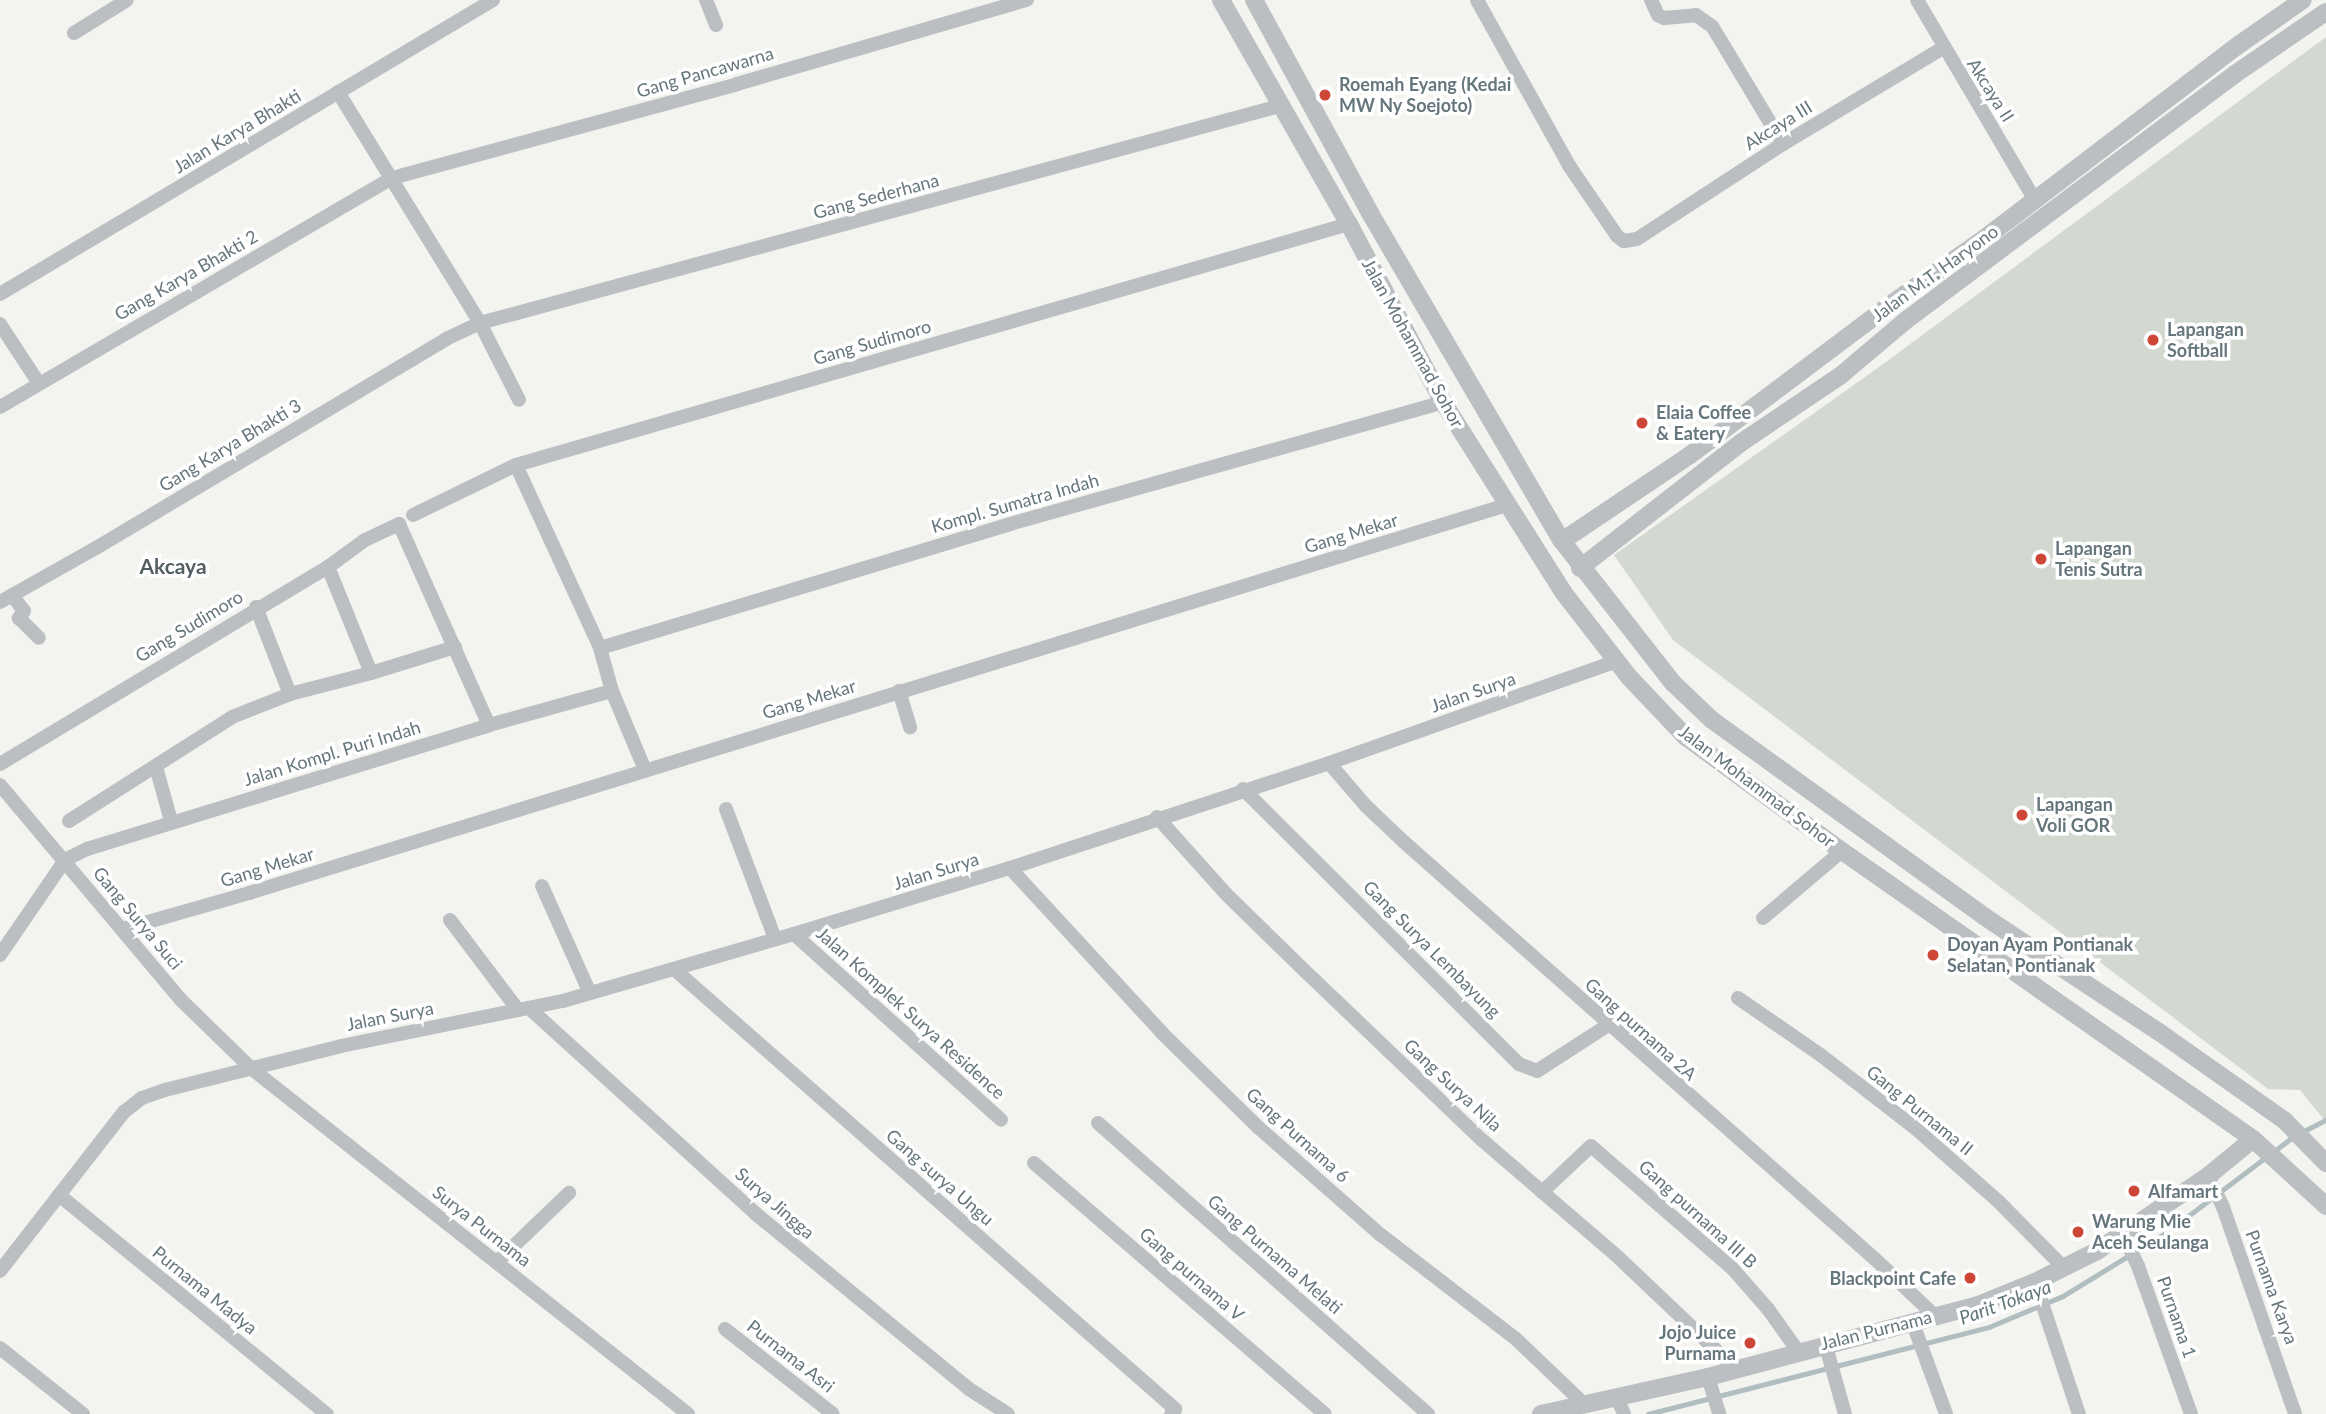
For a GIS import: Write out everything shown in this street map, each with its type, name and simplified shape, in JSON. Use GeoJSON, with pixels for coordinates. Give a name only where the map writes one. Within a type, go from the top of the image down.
{"type":"FeatureCollection","features":[{"type":"Feature","properties":{"kind":"street"},"geometry":{"type":"LineString","coordinates":[[74,33],[127,0]]}},
{"type":"Feature","properties":{"kind":"street"},"geometry":{"type":"LineString","coordinates":[[706,0],[716,25]]}},
{"type":"Feature","properties":{"kind":"street","name":"Gang Pancawarna"},"geometry":{"type":"LineString","coordinates":[[392,178],[737,84],[1027,0]]}},
{"type":"Feature","properties":{"kind":"street","name":"Jalan Mohammad Sohor"},"geometry":{"type":"LineString","coordinates":[[1221,0],[1349,224],[1443,402],[1506,505],[1563,592],[1618,662],[1686,737],[1840,853],[2256,1141],[2294,1173],[2326,1206]]}},
{"type":"Feature","properties":{"kind":"street","name":"Jalan Mohammad Sohor"},"geometry":{"type":"LineString","coordinates":[[1254,0],[1422,306],[1562,541],[1580,568],[1673,683],[1712,720],[1985,917],[2160,1032],[2284,1121],[2320,1157]]}},
{"type":"Feature","properties":{"kind":"street","name":"Akcaya III"},"geometry":{"type":"LineString","coordinates":[[1477,0],[1526,91],[1595,204],[1620,239],[1637,239],[1783,144],[1943,48]]}},
{"type":"Feature","properties":{"kind":"street"},"geometry":{"type":"LineString","coordinates":[[1651,0],[1664,18],[1696,15],[1712,26],[1783,144]]}},
{"type":"Feature","properties":{"kind":"street","name":"Akcaya II"},"geometry":{"type":"LineString","coordinates":[[1917,0],[2034,199]]}},
{"type":"Feature","properties":{"kind":"street","name":"Jalan M.T. Haryono"},"geometry":{"type":"LineString","coordinates":[[1562,541],[1690,454],[1891,304],[1985,239],[2237,46],[2303,0]]}},
{"type":"Feature","properties":{"kind":"street","name":"Jalan Karya Bhakti"},"geometry":{"type":"LineString","coordinates":[[0,294],[489,1]]}},
{"type":"Feature","properties":{"kind":"street"},"geometry":{"type":"LineString","coordinates":[[1580,568],[1742,442],[1840,376],[1905,321],[2235,74],[2326,12]]}},
{"type":"Feature","properties":{"kind":"street"},"geometry":{"type":"LineString","coordinates":[[338,92],[480,323],[519,400]]}},
{"type":"Feature","properties":{"kind":"street","name":"Gang Sederhana"},"geometry":{"type":"LineString","coordinates":[[480,323],[1283,105]]}},
{"type":"Feature","properties":{"kind":"street"},"geometry":{"type":"LineString","coordinates":[[2143,118],[2157,135]]}},
{"type":"Feature","properties":{"kind":"street","name":"Gang Karya Bhakti 2"},"geometry":{"type":"LineString","coordinates":[[0,407],[38,382],[392,178]]}},
{"type":"Feature","properties":{"kind":"street","name":"Gang Sudimoro"},"geometry":{"type":"LineString","coordinates":[[413,515],[516,465],[1349,224]]}},
{"type":"Feature","properties":{"kind":"street"},"geometry":{"type":"LineString","coordinates":[[1891,304],[1905,321]]}},
{"type":"Feature","properties":{"kind":"street"},"geometry":{"type":"LineString","coordinates":[[1398,320],[1422,306]]}},
{"type":"Feature","properties":{"kind":"street","name":"Gang Karya Bhakti 3"},"geometry":{"type":"LineString","coordinates":[[6,598],[96,548],[364,387],[480,323]]}},
{"type":"Feature","properties":{"kind":"street"},"geometry":{"type":"LineString","coordinates":[[0,324],[38,382]]}},
{"type":"Feature","properties":{"kind":"street","name":"Kompl. Sumatra Indah"},"geometry":{"type":"LineString","coordinates":[[600,648],[1023,520],[1443,402]]}},
{"type":"Feature","properties":{"kind":"street"},"geometry":{"type":"LineString","coordinates":[[1690,454],[1700,475]]}},
{"type":"Feature","properties":{"kind":"street"},"geometry":{"type":"LineString","coordinates":[[516,465],[600,648],[612,691],[645,770]]}},
{"type":"Feature","properties":{"kind":"street","name":"Gang Mekar"},"geometry":{"type":"LineString","coordinates":[[122,929],[249,893],[1506,505]]}},
{"type":"Feature","properties":{"kind":"street","name":"Gang Sudimoro"},"geometry":{"type":"LineString","coordinates":[[0,764],[256,607],[328,567],[365,540],[399,524],[455,647]]}},
{"type":"Feature","properties":{"kind":"street"},"geometry":{"type":"LineString","coordinates":[[328,567],[372,673]]}},
{"type":"Feature","properties":{"kind":"street"},"geometry":{"type":"LineString","coordinates":[[6,598],[24,611],[19,618],[39,638]]}},
{"type":"Feature","properties":{"kind":"street"},"geometry":{"type":"LineString","coordinates":[[256,607],[290,694]]}},
{"type":"Feature","properties":{"kind":"street"},"geometry":{"type":"LineString","coordinates":[[69,821],[223,722],[290,694],[372,673],[455,647],[489,725]]}},
{"type":"Feature","properties":{"kind":"street","name":"Jalan Surya"},"geometry":{"type":"LineString","coordinates":[[3,1263],[124,1112],[142,1098],[341,1046],[524,1009],[794,934],[1010,868],[1157,817],[1329,763],[1618,662]]}},
{"type":"Feature","properties":{"kind":"street","name":"Jalan Kompl. Puri Indah"},"geometry":{"type":"LineString","coordinates":[[65,860],[88,849],[171,821],[489,725],[612,691]]}},
{"type":"Feature","properties":{"kind":"street"},"geometry":{"type":"LineString","coordinates":[[899,691],[910,727]]}},
{"type":"Feature","properties":{"kind":"street"},"geometry":{"type":"LineString","coordinates":[[1686,737],[1712,720]]}},
{"type":"Feature","properties":{"kind":"street","name":"Gang purnama 2A"},"geometry":{"type":"LineString","coordinates":[[1329,763],[1366,806],[1404,842],[1875,1259],[1934,1315]]}},
{"type":"Feature","properties":{"kind":"street"},"geometry":{"type":"LineString","coordinates":[[156,767],[171,821]]}},
{"type":"Feature","properties":{"kind":"street","name":"Gang Surya Suci"},"geometry":{"type":"LineString","coordinates":[[0,785],[181,999],[252,1069]]}},
{"type":"Feature","properties":{"kind":"street","name":"Gang Surya Lembayung"},"geometry":{"type":"LineString","coordinates":[[1243,789],[1519,1064],[1537,1071],[1608,1025]]}},
{"type":"Feature","properties":{"kind":"street"},"geometry":{"type":"LineString","coordinates":[[726,809],[775,939]]}},
{"type":"Feature","properties":{"kind":"street","name":"Gang Surya Nila"},"geometry":{"type":"LineString","coordinates":[[1157,817],[1226,894],[1482,1140],[1619,1258],[1735,1368]]}},
{"type":"Feature","properties":{"kind":"street"},"geometry":{"type":"LineString","coordinates":[[1763,918],[1840,853]]}},
{"type":"Feature","properties":{"kind":"street"},"geometry":{"type":"LineString","coordinates":[[0,955],[65,860]]}},
{"type":"Feature","properties":{"kind":"street","name":"Gang Purnama 6"},"geometry":{"type":"LineString","coordinates":[[1010,868],[1162,1033],[1259,1128],[1381,1235],[1516,1339],[1585,1405]]}},
{"type":"Feature","properties":{"kind":"street"},"geometry":{"type":"LineString","coordinates":[[542,887],[589,991]]}},
{"type":"Feature","properties":{"kind":"street"},"geometry":{"type":"LineString","coordinates":[[1967,939],[1985,917]]}},
{"type":"Feature","properties":{"kind":"street","name":"Surya Jingga"},"geometry":{"type":"LineString","coordinates":[[450,920],[524,1009],[756,1214],[969,1389],[1008,1414]]}},
{"type":"Feature","properties":{"kind":"street","name":"Jalan Komplek Surya Residence"},"geometry":{"type":"LineString","coordinates":[[794,934],[1001,1121]]}},
{"type":"Feature","properties":{"kind":"street","name":"Gang surya Ungu"},"geometry":{"type":"LineString","coordinates":[[674,969],[1175,1409],[1171,1414]]}},
{"type":"Feature","properties":{"kind":"street","name":"Gang Purnama II"},"geometry":{"type":"LineString","coordinates":[[1738,998],[1822,1056],[1914,1127],[1998,1202],[2064,1268]]}},
{"type":"Feature","properties":{"kind":"street","name":"Surya Purnama"},"geometry":{"type":"LineString","coordinates":[[252,1069],[688,1414]]}},
{"type":"Feature","properties":{"kind":"street","name":"Gang Purnama Melati"},"geometry":{"type":"LineString","coordinates":[[1098,1122],[1427,1414]]}},
{"type":"Feature","properties":{"kind":"street","name":"Jalan Purnama"},"geometry":{"type":"LineString","coordinates":[[1541,1414],[1585,1405],[1621,1406],[1709,1382],[1735,1368],[1798,1351],[1828,1351],[1914,1328],[1934,1315],[2037,1289],[2064,1268],[2127,1241],[2211,1182],[2256,1141]]}},
{"type":"Feature","properties":{"kind":"street","name":"Gang purnama III B"},"geometry":{"type":"LineString","coordinates":[[1542,1192],[1591,1146],[1732,1268],[1768,1309],[1798,1351]]}},
{"type":"Feature","properties":{"kind":"street","name":"Gang purnama V"},"geometry":{"type":"LineString","coordinates":[[1034,1163],[1325,1414]]}},
{"type":"Feature","properties":{"kind":"street","name":"Purnama Karya"},"geometry":{"type":"LineString","coordinates":[[2211,1182],[2223,1207],[2295,1414]]}},
{"type":"Feature","properties":{"kind":"street"},"geometry":{"type":"LineString","coordinates":[[497,1262],[569,1193]]}},
{"type":"Feature","properties":{"kind":"street","name":"Purnama Madya"},"geometry":{"type":"LineString","coordinates":[[60,1195],[327,1414]]}},
{"type":"Feature","properties":{"kind":"street","name":"Purnama 1"},"geometry":{"type":"LineString","coordinates":[[2127,1241],[2190,1414]]}},
{"type":"Feature","properties":{"kind":"street"},"geometry":{"type":"LineString","coordinates":[[2037,1289],[2079,1414]]}},
{"type":"Feature","properties":{"kind":"street"},"geometry":{"type":"LineString","coordinates":[[1914,1328],[1946,1414]]}},
{"type":"Feature","properties":{"kind":"street","name":"Purnama Asri"},"geometry":{"type":"LineString","coordinates":[[725,1329],[833,1414]]}},
{"type":"Feature","properties":{"kind":"street"},"geometry":{"type":"LineString","coordinates":[[0,1348],[83,1414]]}},
{"type":"Feature","properties":{"kind":"street"},"geometry":{"type":"LineString","coordinates":[[1828,1351],[1845,1414]]}},
{"type":"Feature","properties":{"kind":"street"},"geometry":{"type":"LineString","coordinates":[[1709,1382],[1718,1413]]}},
{"type":"Feature","properties":{"kind":"shaded area"},"geometry":{"type":"Polygon","coordinates":[[[2326,37],[2326,1122],[2300,1090],[2268,1089],[1673,640],[1614,555],[1879,367],[2326,37]]]}},
{"type":"Feature","properties":{"kind":"waterway","name":"Parit Tokaya"},"geometry":{"type":"LineString","coordinates":[[2302,1132],[2326,1120]]}},
{"type":"Feature","properties":{"kind":"waterway","name":"Parit Tokaya"},"geometry":{"type":"LineString","coordinates":[[2273,1152],[2294,1136]]}},
{"type":"Feature","properties":{"kind":"waterway","name":"Parit Tokaya"},"geometry":{"type":"LineString","coordinates":[[1648,1414],[1989,1327],[2063,1296],[2167,1232],[2266,1157]]}},
{"type":"Feature","properties":{"kind":"place","name":"Roemah Eyang (Kedai MW Ny Soejoto)"},"geometry":{"type":"Point","coordinates":[1325,95]}},
{"type":"Feature","properties":{"kind":"place","name":"Lapangan Softball"},"geometry":{"type":"Point","coordinates":[2153,340]}},
{"type":"Feature","properties":{"kind":"place","name":"Elaia Coffee & Eatery"},"geometry":{"type":"Point","coordinates":[1642,423]}},
{"type":"Feature","properties":{"kind":"place","name":"Lapangan Tenis Sutra"},"geometry":{"type":"Point","coordinates":[2041,559]}},
{"type":"Feature","properties":{"kind":"place","name":"Lapangan Voli GOR"},"geometry":{"type":"Point","coordinates":[2022,815]}},
{"type":"Feature","properties":{"kind":"place","name":"Doyan Ayam Pontianak Selatan, Pontianak"},"geometry":{"type":"Point","coordinates":[1933,955]}},
{"type":"Feature","properties":{"kind":"place","name":"Alfamart"},"geometry":{"type":"Point","coordinates":[2134,1191]}},
{"type":"Feature","properties":{"kind":"place","name":"Warung Mie Aceh Seulanga"},"geometry":{"type":"Point","coordinates":[2078,1232]}},
{"type":"Feature","properties":{"kind":"place","name":"Blackpoint Cafe"},"geometry":{"type":"Point","coordinates":[1970,1278]}},
{"type":"Feature","properties":{"kind":"place","name":"Jojo Juice Purnama"},"geometry":{"type":"Point","coordinates":[1750,1343]}},
{"type":"Feature","properties":{"kind":"district","name":"Akcaya"},"geometry":{"type":"Point","coordinates":[173,566]}}]}
